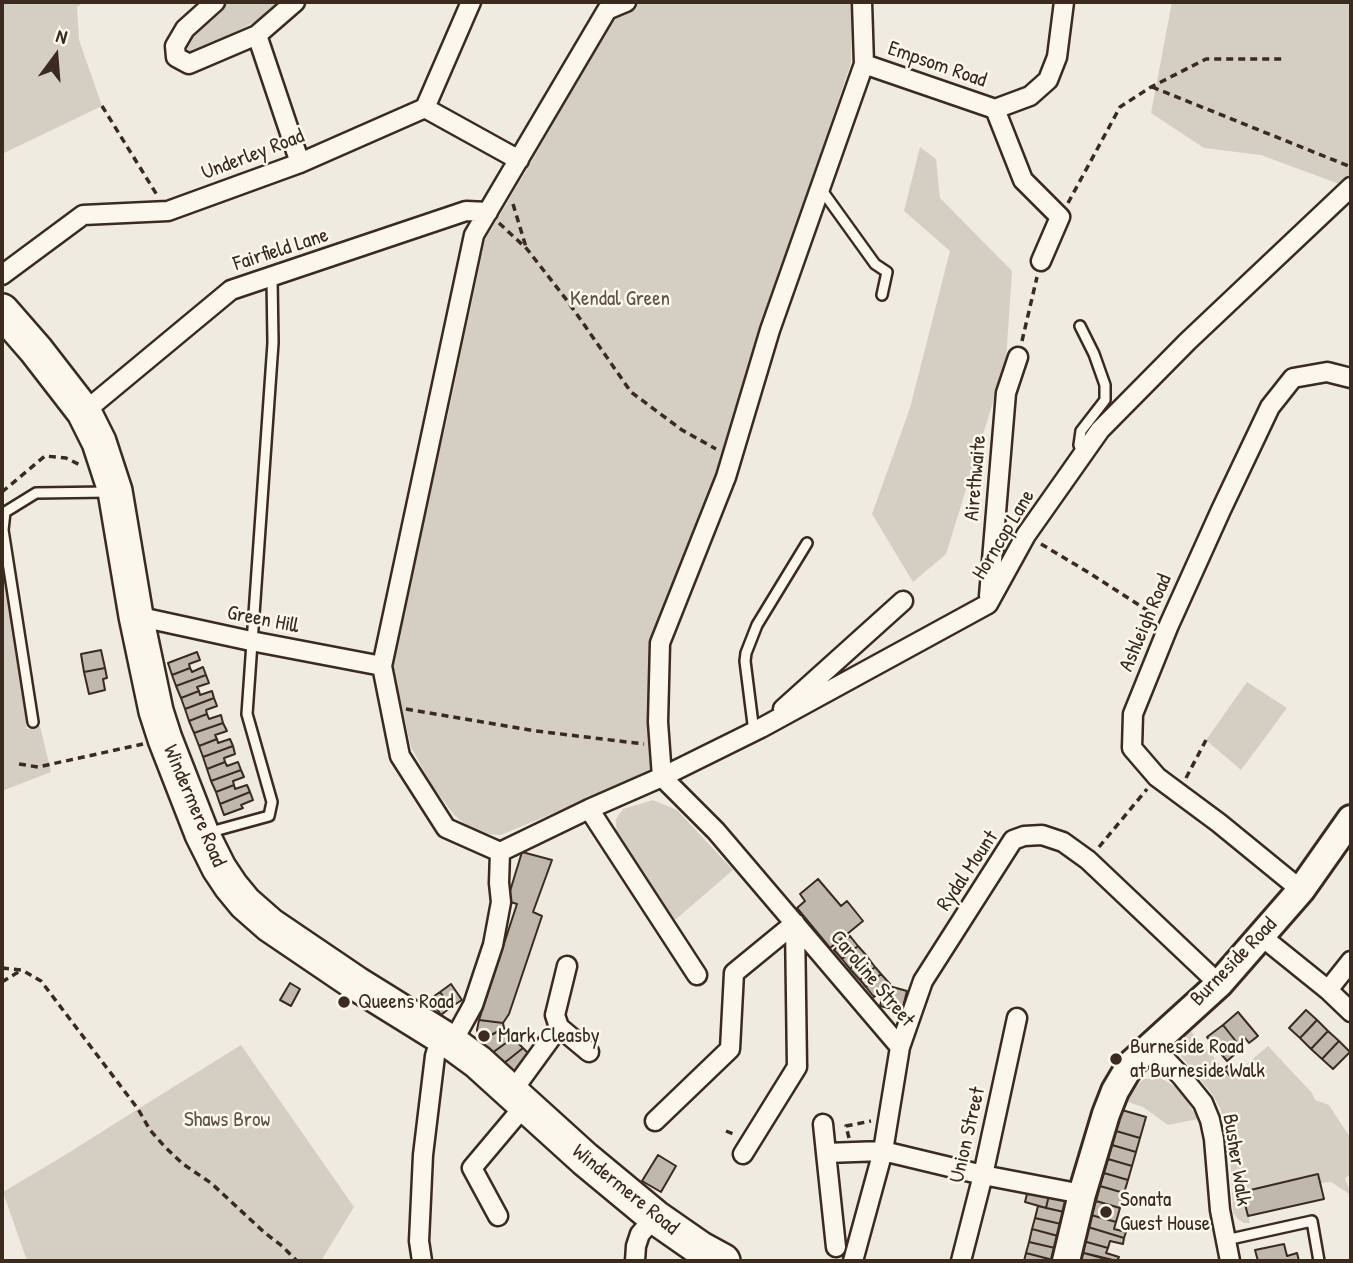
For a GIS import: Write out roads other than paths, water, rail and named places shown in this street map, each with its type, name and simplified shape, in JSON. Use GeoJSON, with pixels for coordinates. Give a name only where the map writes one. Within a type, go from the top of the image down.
{"type":"FeatureCollection","features":[{"type":"Feature","properties":{"kind":"highway","name":"Windermere Road"},"geometry":{"type":"LineString","coordinates":[[2,311],[84,412],[99,442],[111,480],[156,711],[202,834],[231,887],[270,925],[478,1062],[585,1159],[655,1217],[723,1261]]}},
{"type":"Feature","properties":{"kind":"street"},"geometry":{"type":"LineString","coordinates":[[215,2],[185,29],[175,46],[176,57],[189,64],[257,35],[295,2]]}},
{"type":"Feature","properties":{"kind":"street"},"geometry":{"type":"LineString","coordinates":[[471,2],[425,108],[519,160]]}},
{"type":"Feature","properties":{"kind":"street"},"geometry":{"type":"LineString","coordinates":[[422,1261],[419,1241],[423,1155],[435,1056],[473,1004],[493,945],[501,902],[500,852],[446,828],[400,756],[382,666],[474,235],[519,160],[601,6],[626,2]]}},
{"type":"Feature","properties":{"kind":"street"},"geometry":{"type":"LineString","coordinates":[[662,777],[658,722],[660,643],[726,477],[770,330],[864,64],[862,2]]}},
{"type":"Feature","properties":{"kind":"street","name":"Empsom Road"},"geometry":{"type":"LineString","coordinates":[[864,64],[995,109],[1030,96],[1048,80],[1057,57],[1064,2]]}},
{"type":"Feature","properties":{"kind":"street"},"geometry":{"type":"LineString","coordinates":[[257,35],[300,163]]}},
{"type":"Feature","properties":{"kind":"street","name":"Underley Road"},"geometry":{"type":"LineString","coordinates":[[2,275],[83,215],[168,211],[300,163],[425,108]]}},
{"type":"Feature","properties":{"kind":"street","name":"Empsom Road"},"geometry":{"type":"LineString","coordinates":[[995,109],[1023,180],[1060,217],[1041,261]]}},
{"type":"Feature","properties":{"kind":"street","name":"Horncop Lane"},"geometry":{"type":"LineString","coordinates":[[500,852],[758,730],[988,604],[1026,535],[1100,430],[1188,341],[1351,187]]}},
{"type":"Feature","properties":{"kind":"street","name":"Fairfield Lane"},"geometry":{"type":"LineString","coordinates":[[84,412],[231,290],[466,211],[488,212]]}},
{"type":"Feature","properties":{"kind":"street","name":"Airethwaite"},"geometry":{"type":"LineString","coordinates":[[988,604],[1006,393],[1018,357]]}},
{"type":"Feature","properties":{"kind":"street","name":"Ashleigh Road"},"geometry":{"type":"LineString","coordinates":[[1301,890],[1157,777],[1132,748],[1133,715],[1169,625],[1270,407],[1293,378],[1327,372],[1351,378]]}},
{"type":"Feature","properties":{"kind":"street"},"geometry":{"type":"LineString","coordinates":[[758,730],[903,601]]}},
{"type":"Feature","properties":{"kind":"street","name":"Green Hill"},"geometry":{"type":"LineString","coordinates":[[136,616],[382,666]]}},
{"type":"Feature","properties":{"kind":"street","name":"Caroline Street"},"geometry":{"type":"LineString","coordinates":[[662,777],[716,831],[900,1047],[883,1151],[853,1261]]}},
{"type":"Feature","properties":{"kind":"street"},"geometry":{"type":"LineString","coordinates":[[589,809],[697,975]]}},
{"type":"Feature","properties":{"kind":"street","name":"Burneside Road"},"geometry":{"type":"LineString","coordinates":[[1066,1261],[1082,1194],[1106,1114],[1115,1091],[1131,1064],[1219,984],[1301,890],[1351,819]]}},
{"type":"Feature","properties":{"kind":"street","name":"Rydal Mount"},"geometry":{"type":"LineString","coordinates":[[900,1047],[923,982],[1013,840],[1024,836],[1042,835],[1063,842],[1088,860],[1219,984]]}},
{"type":"Feature","properties":{"kind":"street"},"geometry":{"type":"LineString","coordinates":[[655,1121],[730,1049],[734,973],[795,923]]}},
{"type":"Feature","properties":{"kind":"street"},"geometry":{"type":"LineString","coordinates":[[743,1154],[797,1067],[795,923]]}},
{"type":"Feature","properties":{"kind":"street"},"geometry":{"type":"LineString","coordinates":[[1261,936],[1351,1012]]}},
{"type":"Feature","properties":{"kind":"street"},"geometry":{"type":"LineString","coordinates":[[1328,990],[1351,961]]}},
{"type":"Feature","properties":{"kind":"street"},"geometry":{"type":"LineString","coordinates":[[568,966],[555,1015],[559,1027],[589,1052]]}},
{"type":"Feature","properties":{"kind":"street","name":"Union Street"},"geometry":{"type":"LineString","coordinates":[[961,1261],[983,1175],[1017,1018]]}},
{"type":"Feature","properties":{"kind":"street"},"geometry":{"type":"LineString","coordinates":[[498,1216],[472,1168],[518,1099],[559,1027]]}},
{"type":"Feature","properties":{"kind":"street","name":"Busher Walk"},"geometry":{"type":"LineString","coordinates":[[1151,1044],[1203,1103],[1210,1119],[1220,1210],[1230,1261]]}},
{"type":"Feature","properties":{"kind":"street"},"geometry":{"type":"LineString","coordinates":[[823,1124],[836,1247]]}},
{"type":"Feature","properties":{"kind":"street"},"geometry":{"type":"LineString","coordinates":[[826,1153],[883,1151],[983,1175],[1082,1194]]}},
{"type":"Feature","properties":{"kind":"street"},"geometry":{"type":"LineString","coordinates":[[633,1256],[640,1234],[655,1217]]}},
{"type":"Feature","properties":{"kind":"lane"},"geometry":{"type":"LineString","coordinates":[[820,188],[874,264],[887,272],[882,295]]}},
{"type":"Feature","properties":{"kind":"lane"},"geometry":{"type":"LineString","coordinates":[[202,834],[269,816],[271,802],[247,714],[273,343],[272,278]]}},
{"type":"Feature","properties":{"kind":"lane"},"geometry":{"type":"LineString","coordinates":[[1080,326],[1105,385],[1105,400],[1081,431],[1079,445],[1083,455]]}},
{"type":"Feature","properties":{"kind":"lane"},"geometry":{"type":"LineString","coordinates":[[33,722],[3,530],[3,513],[36,493],[111,480]]}},
{"type":"Feature","properties":{"kind":"lane"},"geometry":{"type":"LineString","coordinates":[[758,730],[745,661],[746,653],[757,625],[807,542]]}},
{"type":"Feature","properties":{"kind":"lane"},"geometry":{"type":"LineString","coordinates":[[1226,1240],[1312,1221],[1320,1261]]}},
{"type":"Feature","properties":{"kind":"place","name":"Queens Road"},"geometry":{"type":"Point","coordinates":[344,1002]}},
{"type":"Feature","properties":{"kind":"place","name":"Mark Cleasby"},"geometry":{"type":"Point","coordinates":[484,1036]}},
{"type":"Feature","properties":{"kind":"place","name":"Burneside Road at Burneside Walk"},"geometry":{"type":"Point","coordinates":[1116,1059]}},
{"type":"Feature","properties":{"kind":"place","name":"Sonata Guest House"},"geometry":{"type":"Point","coordinates":[1106,1212]}},
{"type":"Feature","properties":{"kind":"park label","name":"Kendal Green"},"geometry":{"type":"Point","coordinates":[620,299]}},
{"type":"Feature","properties":{"kind":"park label","name":"Shaws Brow"},"geometry":{"type":"Point","coordinates":[227,1120]}}]}
